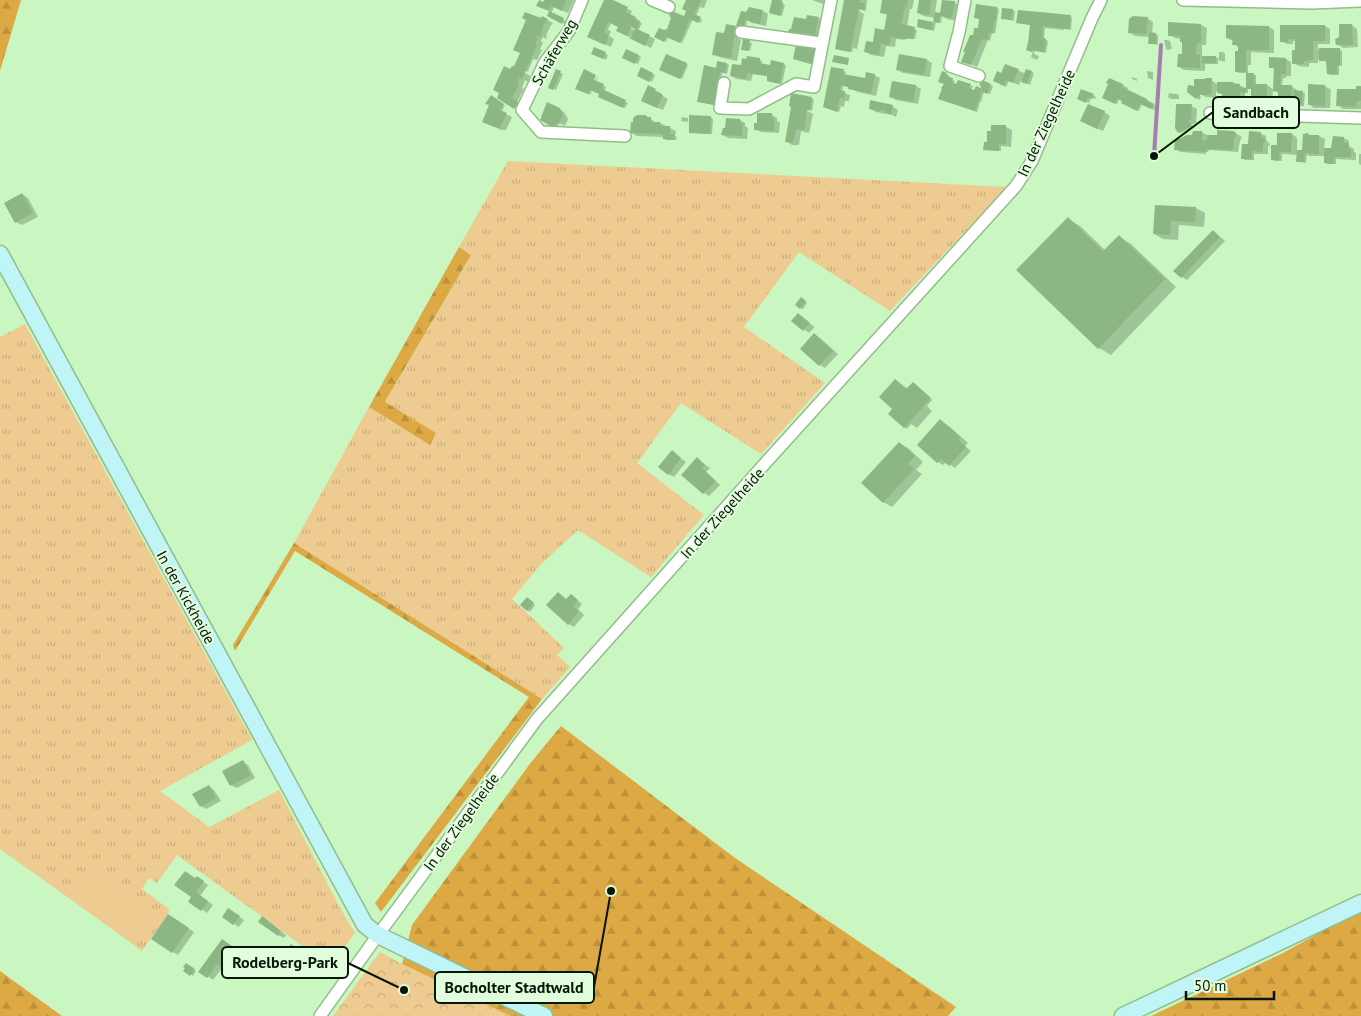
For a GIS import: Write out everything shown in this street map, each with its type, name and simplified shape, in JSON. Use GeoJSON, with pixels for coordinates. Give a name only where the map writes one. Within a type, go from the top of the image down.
{"type":"FeatureCollection","features":[{"type":"Feature","properties":{"kind":"street","name":"Schäferweg"},"geometry":{"type":"LineString","coordinates":[[582,0],[569,31],[545,62],[522,110],[541,132],[625,136]]}},
{"type":"Feature","properties":{"kind":"street"},"geometry":{"type":"LineString","coordinates":[[652,0],[669,7]]}},
{"type":"Feature","properties":{"kind":"street"},"geometry":{"type":"LineString","coordinates":[[724,83],[720,108],[741,110],[749,109],[796,84],[814,87],[830,0]]}},
{"type":"Feature","properties":{"kind":"street"},"geometry":{"type":"LineString","coordinates":[[965,0],[950,66],[979,76]]}},
{"type":"Feature","properties":{"kind":"street","name":"In der Ziegelheide"},"geometry":{"type":"LineString","coordinates":[[320,1016],[537,720],[769,459],[1016,186],[1032,161],[1101,0]]}},
{"type":"Feature","properties":{"kind":"street"},"geometry":{"type":"LineString","coordinates":[[1183,0],[1312,3],[1361,1]]}},
{"type":"Feature","properties":{"kind":"street"},"geometry":{"type":"LineString","coordinates":[[741,32],[821,43]]}},
{"type":"Feature","properties":{"kind":"street"},"geometry":{"type":"LineString","coordinates":[[1210,113],[1361,118]]}},
{"type":"Feature","properties":{"kind":"street","name":"In der Kickheide"},"geometry":{"type":"LineString","coordinates":[[0,254],[365,925],[378,935],[544,1016]]}},
{"type":"Feature","properties":{"kind":"street"},"geometry":{"type":"LineString","coordinates":[[1123,1016],[1361,903]]}},
{"type":"Feature","properties":{"kind":"green space"},"geometry":{"type":"Polygon","coordinates":[[[0,0],[21,0],[0,71],[0,0]]]}},
{"type":"Feature","properties":{"kind":"green space"},"geometry":{"type":"Polygon","coordinates":[[[508,161],[1007,187],[890,311],[799,252],[744,327],[825,383],[761,454],[681,403],[637,463],[704,515],[651,577],[578,530],[541,564],[512,599],[564,648],[557,655],[570,667],[542,699],[294,543],[369,407],[430,444],[436,433],[385,403],[471,255],[459,247],[508,161]]]}},
{"type":"Feature","properties":{"kind":"green space"},"geometry":{"type":"Polygon","coordinates":[[[459,247],[471,255],[385,402],[436,433],[430,445],[369,407],[459,247]]]}},
{"type":"Feature","properties":{"kind":"green space"},"geometry":{"type":"Polygon","coordinates":[[[25,324],[252,740],[160,791],[209,827],[279,790],[355,933],[330,966],[177,855],[157,883],[149,878],[142,889],[169,909],[168,914],[142,951],[130,942],[151,912],[94,871],[73,901],[0,849],[0,337],[25,324]]]}},
{"type":"Feature","properties":{"kind":"green space"},"geometry":{"type":"Polygon","coordinates":[[[294,543],[542,699],[381,912],[375,903],[529,697],[295,551],[235,651],[233,645],[294,543]]]}},
{"type":"Feature","properties":{"kind":"green space"},"geometry":{"type":"Polygon","coordinates":[[[561,726],[735,858],[956,1007],[948,1016],[510,1016],[402,964],[412,925],[529,765],[561,726]]]}},
{"type":"Feature","properties":{"kind":"green space"},"geometry":{"type":"Polygon","coordinates":[[[94,871],[151,912],[130,942],[73,901],[94,871]]]}},
{"type":"Feature","properties":{"kind":"green space"},"geometry":{"type":"Polygon","coordinates":[[[1361,910],[1361,1016],[1151,1016],[1281,954],[1361,910]]]}},
{"type":"Feature","properties":{"kind":"green space"},"geometry":{"type":"Polygon","coordinates":[[[380,952],[402,964],[510,1016],[333,1016],[380,952]]]}},
{"type":"Feature","properties":{"kind":"green space"},"geometry":{"type":"Polygon","coordinates":[[[0,971],[62,1016],[0,1016],[0,971]]]}},
{"type":"Feature","properties":{"kind":"building"},"geometry":{"type":"Polygon","coordinates":[[[539,0],[543,2],[544,0],[566,0],[562,11],[551,6],[549,11],[536,6],[539,0]]]}},
{"type":"Feature","properties":{"kind":"building"},"geometry":{"type":"Polygon","coordinates":[[[604,0],[613,0],[628,7],[625,12],[640,21],[637,29],[650,35],[645,46],[629,38],[631,38],[635,29],[631,27],[627,36],[616,31],[618,27],[608,22],[604,32],[609,35],[605,45],[587,37],[604,0]]]}},
{"type":"Feature","properties":{"kind":"building"},"geometry":{"type":"Polygon","coordinates":[[[686,0],[701,0],[694,14],[701,17],[698,23],[690,19],[680,43],[666,37],[664,42],[654,37],[659,28],[667,29],[671,18],[669,15],[672,11],[684,16],[686,11],[682,9],[686,0]]]}},
{"type":"Feature","properties":{"kind":"building"},"geometry":{"type":"Polygon","coordinates":[[[772,0],[783,2],[780,16],[769,13],[772,0]]]}},
{"type":"Feature","properties":{"kind":"building"},"geometry":{"type":"Polygon","coordinates":[[[844,0],[861,0],[860,3],[865,3],[864,10],[859,9],[850,52],[835,49],[844,0]]]}},
{"type":"Feature","properties":{"kind":"building"},"geometry":{"type":"Polygon","coordinates":[[[882,0],[908,0],[901,24],[915,27],[913,39],[891,37],[889,45],[881,43],[879,55],[864,52],[866,41],[873,42],[875,28],[884,30],[887,14],[880,13],[882,0]]]}},
{"type":"Feature","properties":{"kind":"building"},"geometry":{"type":"Polygon","coordinates":[[[919,0],[931,0],[929,15],[917,13],[919,0]]]}},
{"type":"Feature","properties":{"kind":"building"},"geometry":{"type":"Polygon","coordinates":[[[942,0],[955,1],[952,18],[940,16],[939,23],[933,22],[935,12],[940,13],[942,0]]]}},
{"type":"Feature","properties":{"kind":"building"},"geometry":{"type":"Polygon","coordinates":[[[976,4],[997,7],[996,21],[994,21],[993,33],[989,33],[988,40],[982,39],[971,65],[961,62],[970,35],[973,35],[974,28],[978,28],[979,19],[974,18],[976,4]]]}},
{"type":"Feature","properties":{"kind":"building"},"geometry":{"type":"Polygon","coordinates":[[[749,7],[763,10],[760,24],[745,20],[744,27],[736,26],[741,11],[746,12],[749,7]]]}},
{"type":"Feature","properties":{"kind":"building"},"geometry":{"type":"Polygon","coordinates":[[[1002,8],[1013,9],[1011,20],[1001,19],[1002,8]]]}},
{"type":"Feature","properties":{"kind":"building"},"geometry":{"type":"Polygon","coordinates":[[[1018,10],[1071,15],[1069,29],[1043,26],[1042,37],[1046,39],[1044,52],[1026,50],[1030,25],[1016,23],[1018,10]]]}},
{"type":"Feature","properties":{"kind":"building"},"geometry":{"type":"Polygon","coordinates":[[[549,11],[564,18],[562,24],[547,16],[549,11]]]}},
{"type":"Feature","properties":{"kind":"building"},"geometry":{"type":"Polygon","coordinates":[[[525,12],[548,19],[541,32],[541,37],[537,35],[536,37],[538,38],[535,45],[537,46],[522,79],[519,78],[517,84],[519,85],[512,98],[518,101],[514,109],[497,98],[499,93],[493,90],[504,66],[510,69],[514,66],[520,53],[513,50],[526,20],[522,18],[525,12]]]}},
{"type":"Feature","properties":{"kind":"building"},"geometry":{"type":"Polygon","coordinates":[[[807,15],[819,17],[815,35],[804,33],[803,38],[788,35],[794,17],[806,19],[807,15]]]}},
{"type":"Feature","properties":{"kind":"building"},"geometry":{"type":"Polygon","coordinates":[[[1133,16],[1148,17],[1146,34],[1128,33],[1129,19],[1133,16]]]}},
{"type":"Feature","properties":{"kind":"building"},"geometry":{"type":"Polygon","coordinates":[[[918,19],[933,22],[932,30],[917,27],[918,19]]]}},
{"type":"Feature","properties":{"kind":"building"},"geometry":{"type":"Polygon","coordinates":[[[1168,22],[1201,24],[1201,43],[1197,43],[1196,55],[1200,55],[1200,68],[1177,67],[1178,54],[1182,54],[1182,42],[1180,42],[1180,36],[1168,36],[1168,22]]]}},
{"type":"Feature","properties":{"kind":"building"},"geometry":{"type":"Polygon","coordinates":[[[726,24],[736,26],[731,58],[712,55],[716,32],[724,33],[726,24]]]}},
{"type":"Feature","properties":{"kind":"building"},"geometry":{"type":"Polygon","coordinates":[[[1339,24],[1352,24],[1353,45],[1336,45],[1335,39],[1339,37],[1339,24]]]}},
{"type":"Feature","properties":{"kind":"building"},"geometry":{"type":"Polygon","coordinates":[[[1226,25],[1269,26],[1269,50],[1246,50],[1246,72],[1235,72],[1235,51],[1238,51],[1238,45],[1232,45],[1233,39],[1226,38],[1226,25]]]}},
{"type":"Feature","properties":{"kind":"building"},"geometry":{"type":"Polygon","coordinates":[[[1280,25],[1325,25],[1325,41],[1313,41],[1313,60],[1304,61],[1303,64],[1292,64],[1292,50],[1295,50],[1295,39],[1288,39],[1288,42],[1280,42],[1280,25]]]}},
{"type":"Feature","properties":{"kind":"building"},"geometry":{"type":"Polygon","coordinates":[[[1149,32],[1156,33],[1156,44],[1148,44],[1149,32]]]}},
{"type":"Feature","properties":{"kind":"building"},"geometry":{"type":"Polygon","coordinates":[[[743,39],[750,40],[748,51],[741,50],[743,39]]]}},
{"type":"Feature","properties":{"kind":"building"},"geometry":{"type":"Polygon","coordinates":[[[796,44],[815,48],[812,64],[793,59],[796,44]]]}},
{"type":"Feature","properties":{"kind":"building"},"geometry":{"type":"Polygon","coordinates":[[[594,47],[606,52],[603,59],[591,54],[594,47]]]}},
{"type":"Feature","properties":{"kind":"building"},"geometry":{"type":"Polygon","coordinates":[[[1319,48],[1340,48],[1340,65],[1337,65],[1337,74],[1327,74],[1326,61],[1319,61],[1319,48]]]}},
{"type":"Feature","properties":{"kind":"building"},"geometry":{"type":"Polygon","coordinates":[[[626,49],[639,55],[635,64],[622,58],[626,49]]]}},
{"type":"Feature","properties":{"kind":"building"},"geometry":{"type":"Polygon","coordinates":[[[666,54],[687,63],[680,79],[659,70],[666,54]]]}},
{"type":"Feature","properties":{"kind":"building"},"geometry":{"type":"Polygon","coordinates":[[[899,54],[927,59],[924,75],[896,70],[899,54]]]}},
{"type":"Feature","properties":{"kind":"building"},"geometry":{"type":"Polygon","coordinates":[[[834,55],[849,58],[848,65],[832,62],[834,55]]]}},
{"type":"Feature","properties":{"kind":"building"},"geometry":{"type":"Polygon","coordinates":[[[747,56],[760,58],[760,63],[770,65],[771,60],[784,63],[780,84],[767,81],[767,76],[747,73],[746,79],[730,76],[732,64],[741,65],[742,58],[746,59],[747,56]]]}},
{"type":"Feature","properties":{"kind":"building"},"geometry":{"type":"Polygon","coordinates":[[[1202,56],[1216,56],[1216,63],[1202,63],[1202,56]]]}},
{"type":"Feature","properties":{"kind":"building"},"geometry":{"type":"Polygon","coordinates":[[[1269,57],[1286,58],[1286,74],[1281,74],[1280,85],[1292,85],[1291,105],[1278,104],[1278,92],[1273,91],[1274,68],[1269,68],[1269,57]]]}},
{"type":"Feature","properties":{"kind":"building"},"geometry":{"type":"Polygon","coordinates":[[[717,61],[727,63],[725,73],[720,72],[714,105],[697,102],[704,65],[716,68],[717,61]]]}},
{"type":"Feature","properties":{"kind":"building"},"geometry":{"type":"Polygon","coordinates":[[[1005,64],[1019,69],[1013,83],[1006,80],[1004,86],[993,81],[997,71],[1001,73],[1005,64]]]}},
{"type":"Feature","properties":{"kind":"building"},"geometry":{"type":"Polygon","coordinates":[[[641,67],[653,73],[649,82],[637,76],[641,67]]]}},
{"type":"Feature","properties":{"kind":"building"},"geometry":{"type":"Polygon","coordinates":[[[831,67],[844,69],[843,74],[865,78],[866,72],[875,74],[871,94],[848,89],[848,87],[841,85],[840,90],[845,91],[844,99],[840,98],[837,112],[823,107],[831,67]]]}},
{"type":"Feature","properties":{"kind":"building"},"geometry":{"type":"Polygon","coordinates":[[[556,69],[561,71],[553,90],[548,88],[556,69]]]}},
{"type":"Feature","properties":{"kind":"building"},"geometry":{"type":"Polygon","coordinates":[[[584,69],[596,75],[594,80],[604,84],[602,89],[626,100],[623,108],[598,97],[599,94],[590,90],[588,94],[575,89],[584,69]]]}},
{"type":"Feature","properties":{"kind":"building"},"geometry":{"type":"Polygon","coordinates":[[[1026,69],[1032,71],[1027,84],[1021,82],[1026,69]]]}},
{"type":"Feature","properties":{"kind":"building"},"geometry":{"type":"Polygon","coordinates":[[[942,71],[947,73],[946,76],[953,78],[952,82],[956,84],[958,80],[971,84],[969,88],[974,90],[976,86],[981,88],[979,85],[982,80],[991,84],[987,94],[981,91],[975,111],[938,99],[944,84],[938,82],[942,71]]]}},
{"type":"Feature","properties":{"kind":"building"},"geometry":{"type":"Polygon","coordinates":[[[1246,73],[1254,73],[1254,84],[1267,84],[1267,103],[1251,103],[1251,89],[1246,89],[1246,93],[1240,92],[1239,104],[1232,104],[1225,98],[1222,98],[1222,93],[1217,93],[1217,82],[1233,82],[1240,84],[1240,87],[1246,88],[1246,73]]]}},
{"type":"Feature","properties":{"kind":"building"},"geometry":{"type":"Polygon","coordinates":[[[1109,78],[1123,84],[1122,87],[1154,104],[1151,109],[1140,104],[1137,111],[1117,99],[1115,104],[1102,98],[1109,78]]]}},
{"type":"Feature","properties":{"kind":"building"},"geometry":{"type":"Polygon","coordinates":[[[1212,78],[1211,95],[1200,95],[1196,99],[1187,92],[1188,85],[1194,86],[1194,79],[1212,78]]]}},
{"type":"Feature","properties":{"kind":"building"},"geometry":{"type":"Polygon","coordinates":[[[892,81],[916,85],[913,102],[889,97],[892,81]]]}},
{"type":"Feature","properties":{"kind":"building"},"geometry":{"type":"Polygon","coordinates":[[[1308,84],[1325,85],[1325,106],[1308,105],[1308,84]]]}},
{"type":"Feature","properties":{"kind":"building"},"geometry":{"type":"Polygon","coordinates":[[[648,85],[663,95],[657,108],[641,101],[648,85]]]}},
{"type":"Feature","properties":{"kind":"building"},"geometry":{"type":"Polygon","coordinates":[[[1356,86],[1361,86],[1361,101],[1357,101],[1356,107],[1336,106],[1337,89],[1356,89],[1356,86]]]}},
{"type":"Feature","properties":{"kind":"building"},"geometry":{"type":"Polygon","coordinates":[[[1081,89],[1094,94],[1092,99],[1088,97],[1086,103],[1077,99],[1081,89]]]}},
{"type":"Feature","properties":{"kind":"building"},"geometry":{"type":"Polygon","coordinates":[[[1294,90],[1303,91],[1302,105],[1293,105],[1294,90]]]}},
{"type":"Feature","properties":{"kind":"building"},"geometry":{"type":"Polygon","coordinates":[[[791,93],[812,97],[810,110],[807,110],[804,130],[796,129],[793,143],[785,142],[791,107],[789,106],[791,93]]]}},
{"type":"Feature","properties":{"kind":"building"},"geometry":{"type":"Polygon","coordinates":[[[491,95],[504,104],[500,110],[507,113],[500,128],[482,122],[489,105],[485,104],[491,95]]]}},
{"type":"Feature","properties":{"kind":"building"},"geometry":{"type":"Polygon","coordinates":[[[870,100],[893,105],[891,115],[885,113],[886,111],[881,110],[880,112],[869,109],[870,100]]]}},
{"type":"Feature","properties":{"kind":"building"},"geometry":{"type":"Polygon","coordinates":[[[547,102],[560,108],[563,115],[559,124],[557,123],[554,128],[540,120],[547,102]]]}},
{"type":"Feature","properties":{"kind":"building"},"geometry":{"type":"Polygon","coordinates":[[[1088,104],[1105,111],[1097,129],[1080,121],[1088,104]]]}},
{"type":"Feature","properties":{"kind":"building"},"geometry":{"type":"Polygon","coordinates":[[[1176,104],[1192,104],[1191,120],[1188,121],[1192,126],[1178,133],[1175,128],[1176,104]]]}},
{"type":"Feature","properties":{"kind":"building"},"geometry":{"type":"Polygon","coordinates":[[[757,113],[772,113],[774,131],[754,130],[754,123],[757,123],[757,113]]]}},
{"type":"Feature","properties":{"kind":"building"},"geometry":{"type":"Polygon","coordinates":[[[637,115],[651,117],[651,122],[660,122],[662,126],[670,126],[670,134],[675,134],[673,140],[663,139],[663,134],[630,133],[631,122],[633,122],[633,118],[637,115]]]}},
{"type":"Feature","properties":{"kind":"building"},"geometry":{"type":"Polygon","coordinates":[[[689,115],[711,116],[710,134],[689,133],[689,115]]]}},
{"type":"Feature","properties":{"kind":"building"},"geometry":{"type":"Polygon","coordinates":[[[726,118],[740,119],[740,123],[743,123],[742,136],[721,135],[723,128],[725,128],[726,118]]]}},
{"type":"Feature","properties":{"kind":"building"},"geometry":{"type":"Polygon","coordinates":[[[991,125],[1006,125],[1006,144],[999,144],[999,151],[983,150],[984,142],[987,142],[987,131],[991,131],[991,125]]]}},
{"type":"Feature","properties":{"kind":"building"},"geometry":{"type":"Polygon","coordinates":[[[1217,130],[1234,131],[1236,133],[1233,150],[1206,149],[1206,152],[1174,150],[1175,139],[1192,135],[1193,131],[1202,131],[1202,140],[1207,141],[1207,135],[1217,135],[1217,130]]]}},
{"type":"Feature","properties":{"kind":"building"},"geometry":{"type":"Polygon","coordinates":[[[1249,131],[1261,132],[1261,137],[1265,139],[1263,152],[1252,151],[1252,159],[1241,159],[1242,144],[1248,144],[1249,131]]]}},
{"type":"Feature","properties":{"kind":"building"},"geometry":{"type":"Polygon","coordinates":[[[1277,133],[1292,133],[1291,152],[1280,152],[1279,161],[1271,160],[1271,145],[1277,145],[1277,133]]]}},
{"type":"Feature","properties":{"kind":"building"},"geometry":{"type":"Polygon","coordinates":[[[1308,133],[1309,135],[1319,135],[1319,154],[1305,153],[1304,162],[1296,162],[1297,150],[1302,150],[1303,134],[1308,133]]]}},
{"type":"Feature","properties":{"kind":"building"},"geometry":{"type":"Polygon","coordinates":[[[1333,136],[1344,137],[1344,143],[1347,143],[1349,149],[1351,149],[1351,157],[1334,157],[1334,164],[1324,163],[1324,148],[1331,148],[1333,136]]]}},
{"type":"Feature","properties":{"kind":"building"},"geometry":{"type":"Polygon","coordinates":[[[22,193],[33,213],[15,223],[4,203],[22,193]]]}},
{"type":"Feature","properties":{"kind":"building"},"geometry":{"type":"Polygon","coordinates":[[[1155,205],[1196,207],[1195,222],[1171,221],[1170,235],[1153,234],[1155,205]]]}},
{"type":"Feature","properties":{"kind":"building"},"geometry":{"type":"Polygon","coordinates":[[[1068,217],[1103,251],[1119,235],[1165,279],[1098,349],[1016,270],[1068,217]]]}},
{"type":"Feature","properties":{"kind":"building"},"geometry":{"type":"Polygon","coordinates":[[[1213,230],[1220,237],[1181,278],[1173,271],[1213,230]]]}},
{"type":"Feature","properties":{"kind":"building"},"geometry":{"type":"Polygon","coordinates":[[[801,297],[806,301],[800,309],[795,305],[801,297]]]}},
{"type":"Feature","properties":{"kind":"building"},"geometry":{"type":"Polygon","coordinates":[[[798,313],[810,323],[803,331],[791,321],[798,313]]]}},
{"type":"Feature","properties":{"kind":"building"},"geometry":{"type":"Polygon","coordinates":[[[814,333],[833,351],[819,366],[800,349],[814,333]]]}},
{"type":"Feature","properties":{"kind":"building"},"geometry":{"type":"Polygon","coordinates":[[[895,379],[906,389],[913,382],[931,398],[904,428],[888,414],[892,409],[879,397],[895,379]]]}},
{"type":"Feature","properties":{"kind":"building"},"geometry":{"type":"Polygon","coordinates":[[[940,419],[960,437],[958,440],[966,447],[949,466],[941,459],[937,463],[917,445],[940,419]]]}},
{"type":"Feature","properties":{"kind":"building"},"geometry":{"type":"Polygon","coordinates":[[[899,442],[915,456],[908,464],[914,469],[883,503],[861,483],[899,442]]]}},
{"type":"Feature","properties":{"kind":"building"},"geometry":{"type":"Polygon","coordinates":[[[672,450],[681,458],[668,475],[658,467],[672,450]]]}},
{"type":"Feature","properties":{"kind":"building"},"geometry":{"type":"Polygon","coordinates":[[[697,457],[705,465],[702,468],[716,481],[703,494],[681,475],[697,457]]]}},
{"type":"Feature","properties":{"kind":"building"},"geometry":{"type":"Polygon","coordinates":[[[558,592],[566,599],[571,594],[578,600],[573,606],[579,611],[568,625],[546,605],[558,592]]]}},
{"type":"Feature","properties":{"kind":"building"},"geometry":{"type":"Polygon","coordinates":[[[527,597],[534,603],[527,611],[520,605],[527,597]]]}},
{"type":"Feature","properties":{"kind":"building"},"geometry":{"type":"Polygon","coordinates":[[[243,760],[251,775],[230,786],[222,771],[243,760]]]}},
{"type":"Feature","properties":{"kind":"building"},"geometry":{"type":"Polygon","coordinates":[[[209,785],[216,798],[200,807],[192,794],[209,785]]]}},
{"type":"Feature","properties":{"kind":"building"},"geometry":{"type":"Polygon","coordinates":[[[185,871],[195,878],[197,876],[204,881],[196,892],[208,901],[201,911],[188,902],[191,897],[174,885],[185,871]]]}},
{"type":"Feature","properties":{"kind":"building"},"geometry":{"type":"Polygon","coordinates":[[[228,908],[240,916],[233,925],[222,917],[228,908]]]}},
{"type":"Feature","properties":{"kind":"building"},"geometry":{"type":"Polygon","coordinates":[[[168,914],[189,928],[172,953],[151,939],[168,914]]]}},
{"type":"Feature","properties":{"kind":"building"},"geometry":{"type":"Polygon","coordinates":[[[262,916],[281,931],[278,936],[258,922],[262,916]]]}},
{"type":"Feature","properties":{"kind":"building"},"geometry":{"type":"Polygon","coordinates":[[[222,939],[242,953],[229,973],[217,964],[207,978],[198,972],[222,939]]]}},
{"type":"Feature","properties":{"kind":"building"},"geometry":{"type":"Polygon","coordinates":[[[291,944],[314,961],[306,973],[295,965],[290,973],[271,959],[276,952],[283,956],[291,944]]]}},
{"type":"Feature","properties":{"kind":"building"},"geometry":{"type":"Polygon","coordinates":[[[186,963],[195,969],[190,976],[183,971],[186,963]]]}},
{"type":"Feature","properties":{"kind":"waterway"},"geometry":{"type":"LineString","coordinates":[[1154,156],[1161,45]]}},
{"type":"Feature","properties":{"kind":"place","name":"Sandbach"},"geometry":{"type":"Point","coordinates":[1154,156]}},
{"type":"Feature","properties":{"kind":"place","name":"Bocholter Stadtwald"},"geometry":{"type":"Point","coordinates":[611,891]}},
{"type":"Feature","properties":{"kind":"place","name":"Rodelberg-Park"},"geometry":{"type":"Point","coordinates":[404,990]}}]}
